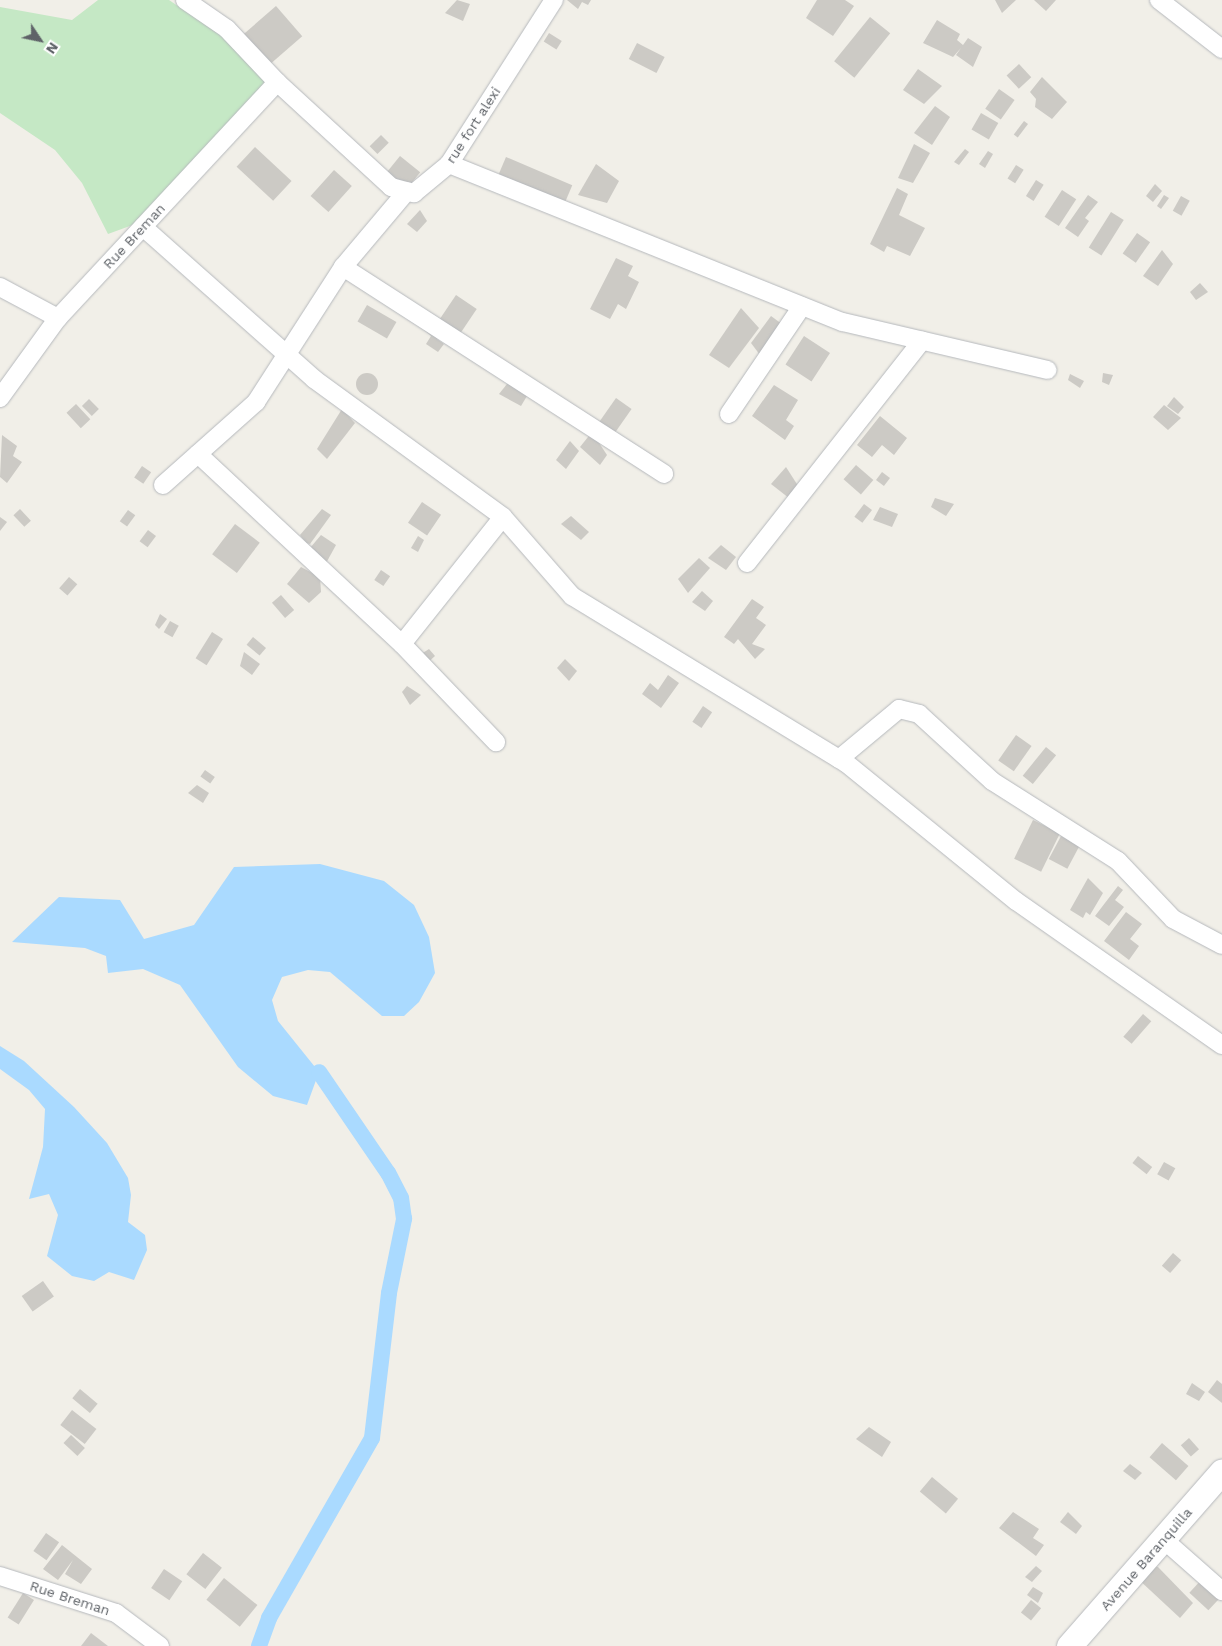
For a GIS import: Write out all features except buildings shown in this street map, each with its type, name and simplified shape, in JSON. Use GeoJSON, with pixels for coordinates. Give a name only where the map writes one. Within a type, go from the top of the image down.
{"type":"FeatureCollection","features":[{"type":"Feature","properties":{"kind":"main road","name":"Avenue Baranquilla"},"geometry":{"type":"LineString","coordinates":[[1069,1646],[1222,1471]]}},
{"type":"Feature","properties":{"kind":"street"},"geometry":{"type":"LineString","coordinates":[[163,485],[256,402],[343,267],[407,191],[390,186],[277,82],[227,28],[186,0]]}},
{"type":"Feature","properties":{"kind":"street","name":"rue fort alexi"},"geometry":{"type":"LineString","coordinates":[[407,191],[414,193],[450,164],[554,0]]}},
{"type":"Feature","properties":{"kind":"street"},"geometry":{"type":"LineString","coordinates":[[1159,0],[1222,49]]}},
{"type":"Feature","properties":{"kind":"street","name":"Rue Breman"},"geometry":{"type":"LineString","coordinates":[[0,398],[58,318],[277,82]]}},
{"type":"Feature","properties":{"kind":"street"},"geometry":{"type":"LineString","coordinates":[[450,164],[843,322],[1047,370]]}},
{"type":"Feature","properties":{"kind":"street"},"geometry":{"type":"LineString","coordinates":[[143,227],[287,354],[503,517],[572,596],[839,759],[1016,901],[1222,1045]]}},
{"type":"Feature","properties":{"kind":"street"},"geometry":{"type":"LineString","coordinates":[[343,267],[664,474]]}},
{"type":"Feature","properties":{"kind":"street"},"geometry":{"type":"LineString","coordinates":[[0,287],[58,318]]}},
{"type":"Feature","properties":{"kind":"street"},"geometry":{"type":"LineString","coordinates":[[729,414],[802,306]]}},
{"type":"Feature","properties":{"kind":"street"},"geometry":{"type":"LineString","coordinates":[[747,563],[922,341]]}},
{"type":"Feature","properties":{"kind":"street"},"geometry":{"type":"LineString","coordinates":[[198,454],[402,644],[496,742]]}},
{"type":"Feature","properties":{"kind":"street"},"geometry":{"type":"LineString","coordinates":[[402,644],[503,517]]}},
{"type":"Feature","properties":{"kind":"street"},"geometry":{"type":"LineString","coordinates":[[839,759],[900,709],[919,714],[992,780],[1118,861],[1173,918],[1222,945]]}},
{"type":"Feature","properties":{"kind":"street"},"geometry":{"type":"LineString","coordinates":[[1163,1539],[1222,1591]]}},
{"type":"Feature","properties":{"kind":"street","name":"Rue Breman"},"geometry":{"type":"LineString","coordinates":[[0,1576],[116,1613],[160,1646]]}},
{"type":"Feature","properties":{"kind":"green space"},"geometry":{"type":"Polygon","coordinates":[[[98,0],[169,0],[225,38],[265,81],[249,107],[138,223],[108,234],[82,183],[55,150],[0,113],[0,7],[72,20],[98,0]]]}},
{"type":"Feature","properties":{"kind":"water"},"geometry":{"type":"Polygon","coordinates":[[[320,864],[384,881],[414,905],[429,937],[435,973],[419,1002],[404,1016],[382,1016],[330,972],[308,970],[282,977],[272,1000],[278,1021],[319,1072],[307,1105],[273,1096],[238,1067],[180,985],[143,969],[108,973],[106,956],[85,948],[12,942],[59,897],[120,900],[144,939],[194,925],[234,867],[320,864]]]}},
{"type":"Feature","properties":{"kind":"water"},"geometry":{"type":"Polygon","coordinates":[[[0,1046],[24,1061],[74,1107],[107,1143],[128,1178],[131,1195],[128,1222],[145,1235],[147,1250],[134,1280],[109,1272],[94,1281],[72,1276],[47,1256],[58,1215],[49,1194],[29,1199],[43,1147],[45,1109],[29,1090],[0,1069],[0,1046]]]}},
{"type":"Feature","properties":{"kind":"waterway"},"geometry":{"type":"LineString","coordinates":[[259,1646],[269,1618],[372,1438],[389,1293],[404,1219],[401,1198],[388,1173],[319,1072]]}}]}
